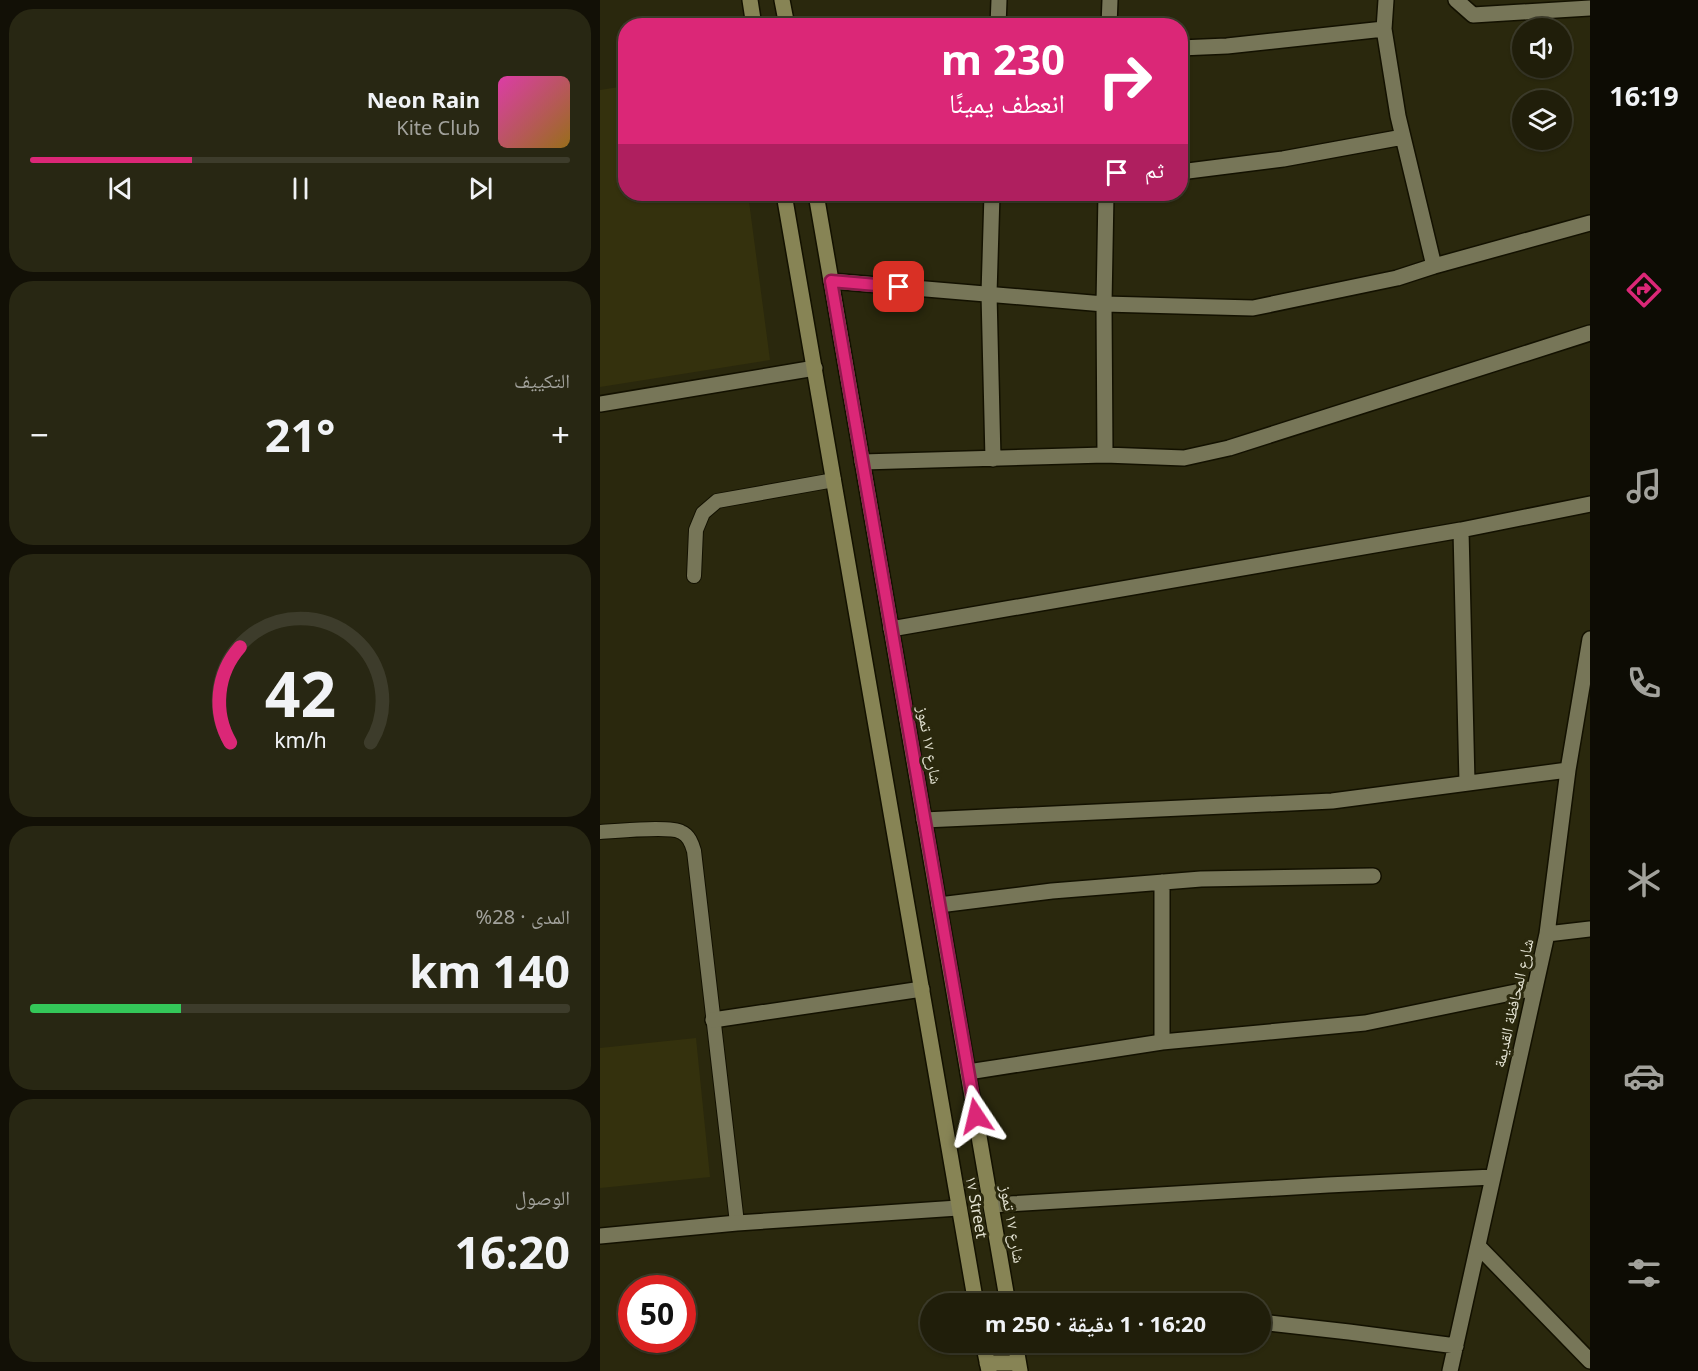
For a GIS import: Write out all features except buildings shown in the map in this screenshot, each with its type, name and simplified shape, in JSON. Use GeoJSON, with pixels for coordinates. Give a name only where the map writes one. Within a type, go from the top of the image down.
{"type":"FeatureCollection","features":[{"type":"Feature","properties":{"kind":"main road"},"geometry":{"type":"LineString","coordinates":[[750,0],[753,18]]}},
{"type":"Feature","properties":{"kind":"main road"},"geometry":{"type":"LineString","coordinates":[[782,0],[785,18]]}},
{"type":"Feature","properties":{"kind":"main road","name":"١٧ Street"},"geometry":{"type":"LineString","coordinates":[[785,201],[974,1293]]}},
{"type":"Feature","properties":{"kind":"main road","name":"شارع ١٧ تموز"},"geometry":{"type":"LineString","coordinates":[[817,201],[1006,1293]]}},
{"type":"Feature","properties":{"kind":"main road"},"geometry":{"type":"LineString","coordinates":[[988,1367],[1019,1367]]}},
{"type":"Feature","properties":{"kind":"street"},"geometry":{"type":"LineString","coordinates":[[998,18],[999,0]]}},
{"type":"Feature","properties":{"kind":"street"},"geometry":{"type":"LineString","coordinates":[[1109,18],[1110,0]]}},
{"type":"Feature","properties":{"kind":"street"},"geometry":{"type":"LineString","coordinates":[[1386,0],[1384,29],[1398,116],[1434,266]]}},
{"type":"Feature","properties":{"kind":"street"},"geometry":{"type":"LineString","coordinates":[[1456,0],[1473,15],[1590,8]]}},
{"type":"Feature","properties":{"kind":"street"},"geometry":{"type":"LineString","coordinates":[[1188,48],[1227,46],[1384,29]]}},
{"type":"Feature","properties":{"kind":"street"},"geometry":{"type":"LineString","coordinates":[[1188,171],[1283,159],[1403,137]]}},
{"type":"Feature","properties":{"kind":"street"},"geometry":{"type":"LineString","coordinates":[[992,201],[989,294],[993,459]]}},
{"type":"Feature","properties":{"kind":"street"},"geometry":{"type":"LineString","coordinates":[[1105,455],[1104,304],[1107,201]]}},
{"type":"Feature","properties":{"kind":"street"},"geometry":{"type":"LineString","coordinates":[[831,281],[1104,304],[1254,309],[1397,278],[1590,223]]}},
{"type":"Feature","properties":{"kind":"street"},"geometry":{"type":"LineString","coordinates":[[862,462],[1105,455],[1184,458],[1229,448],[1590,333]]}},
{"type":"Feature","properties":{"kind":"street"},"geometry":{"type":"LineString","coordinates":[[600,404],[815,368]]}},
{"type":"Feature","properties":{"kind":"street"},"geometry":{"type":"LineString","coordinates":[[891,630],[1461,530],[1590,504]]}},
{"type":"Feature","properties":{"kind":"street"},"geometry":{"type":"LineString","coordinates":[[1461,530],[1467,783]]}},
{"type":"Feature","properties":{"kind":"street","name":"شارع المحافظة القديمة"},"geometry":{"type":"LineString","coordinates":[[1450,1371],[1547,934],[1568,770],[1585,698],[1590,639]]}},
{"type":"Feature","properties":{"kind":"street"},"geometry":{"type":"LineString","coordinates":[[924,820],[1332,801],[1568,770]]}},
{"type":"Feature","properties":{"kind":"street"},"geometry":{"type":"LineString","coordinates":[[939,904],[1052,891],[1201,879],[1373,876]]}},
{"type":"Feature","properties":{"kind":"street"},"geometry":{"type":"LineString","coordinates":[[1162,882],[1162,1042]]}},
{"type":"Feature","properties":{"kind":"street"},"geometry":{"type":"LineString","coordinates":[[1547,934],[1590,929]]}},
{"type":"Feature","properties":{"kind":"street"},"geometry":{"type":"LineString","coordinates":[[968,1072],[1162,1042],[1365,1023],[1535,988]]}},
{"type":"Feature","properties":{"kind":"street"},"geometry":{"type":"LineString","coordinates":[[713,1020],[922,989]]}},
{"type":"Feature","properties":{"kind":"street"},"geometry":{"type":"LineString","coordinates":[[991,1205],[1317,1185],[1493,1177]]}},
{"type":"Feature","properties":{"kind":"street"},"geometry":{"type":"LineString","coordinates":[[600,1236],[737,1223],[958,1208]]}},
{"type":"Feature","properties":{"kind":"street"},"geometry":{"type":"LineString","coordinates":[[1478,1246],[1589,1357]]}},
{"type":"Feature","properties":{"kind":"street"},"geometry":{"type":"LineString","coordinates":[[1271,1323],[1456,1346]]}},
{"type":"Feature","properties":{"kind":"lane"},"geometry":{"type":"LineString","coordinates":[[694,576],[696,530],[703,513],[717,501],[834,480]]}},
{"type":"Feature","properties":{"kind":"lane"},"geometry":{"type":"LineString","coordinates":[[600,832],[669,829],[682,832],[691,841],[737,1223]]}},
{"type":"Feature","properties":{"kind":"shaded area"},"geometry":{"type":"Polygon","coordinates":[[[618,87],[618,201],[749,201],[770,360],[600,387],[600,90],[618,87]]]}},
{"type":"Feature","properties":{"kind":"shaded area"},"geometry":{"type":"Polygon","coordinates":[[[696,1038],[710,1177],[600,1188],[600,1048],[696,1038]]]}},
{"type":"Feature","properties":{"kind":"route"},"geometry":{"type":"LineString","coordinates":[[899,287],[831,281],[976,1116]]}}]}
